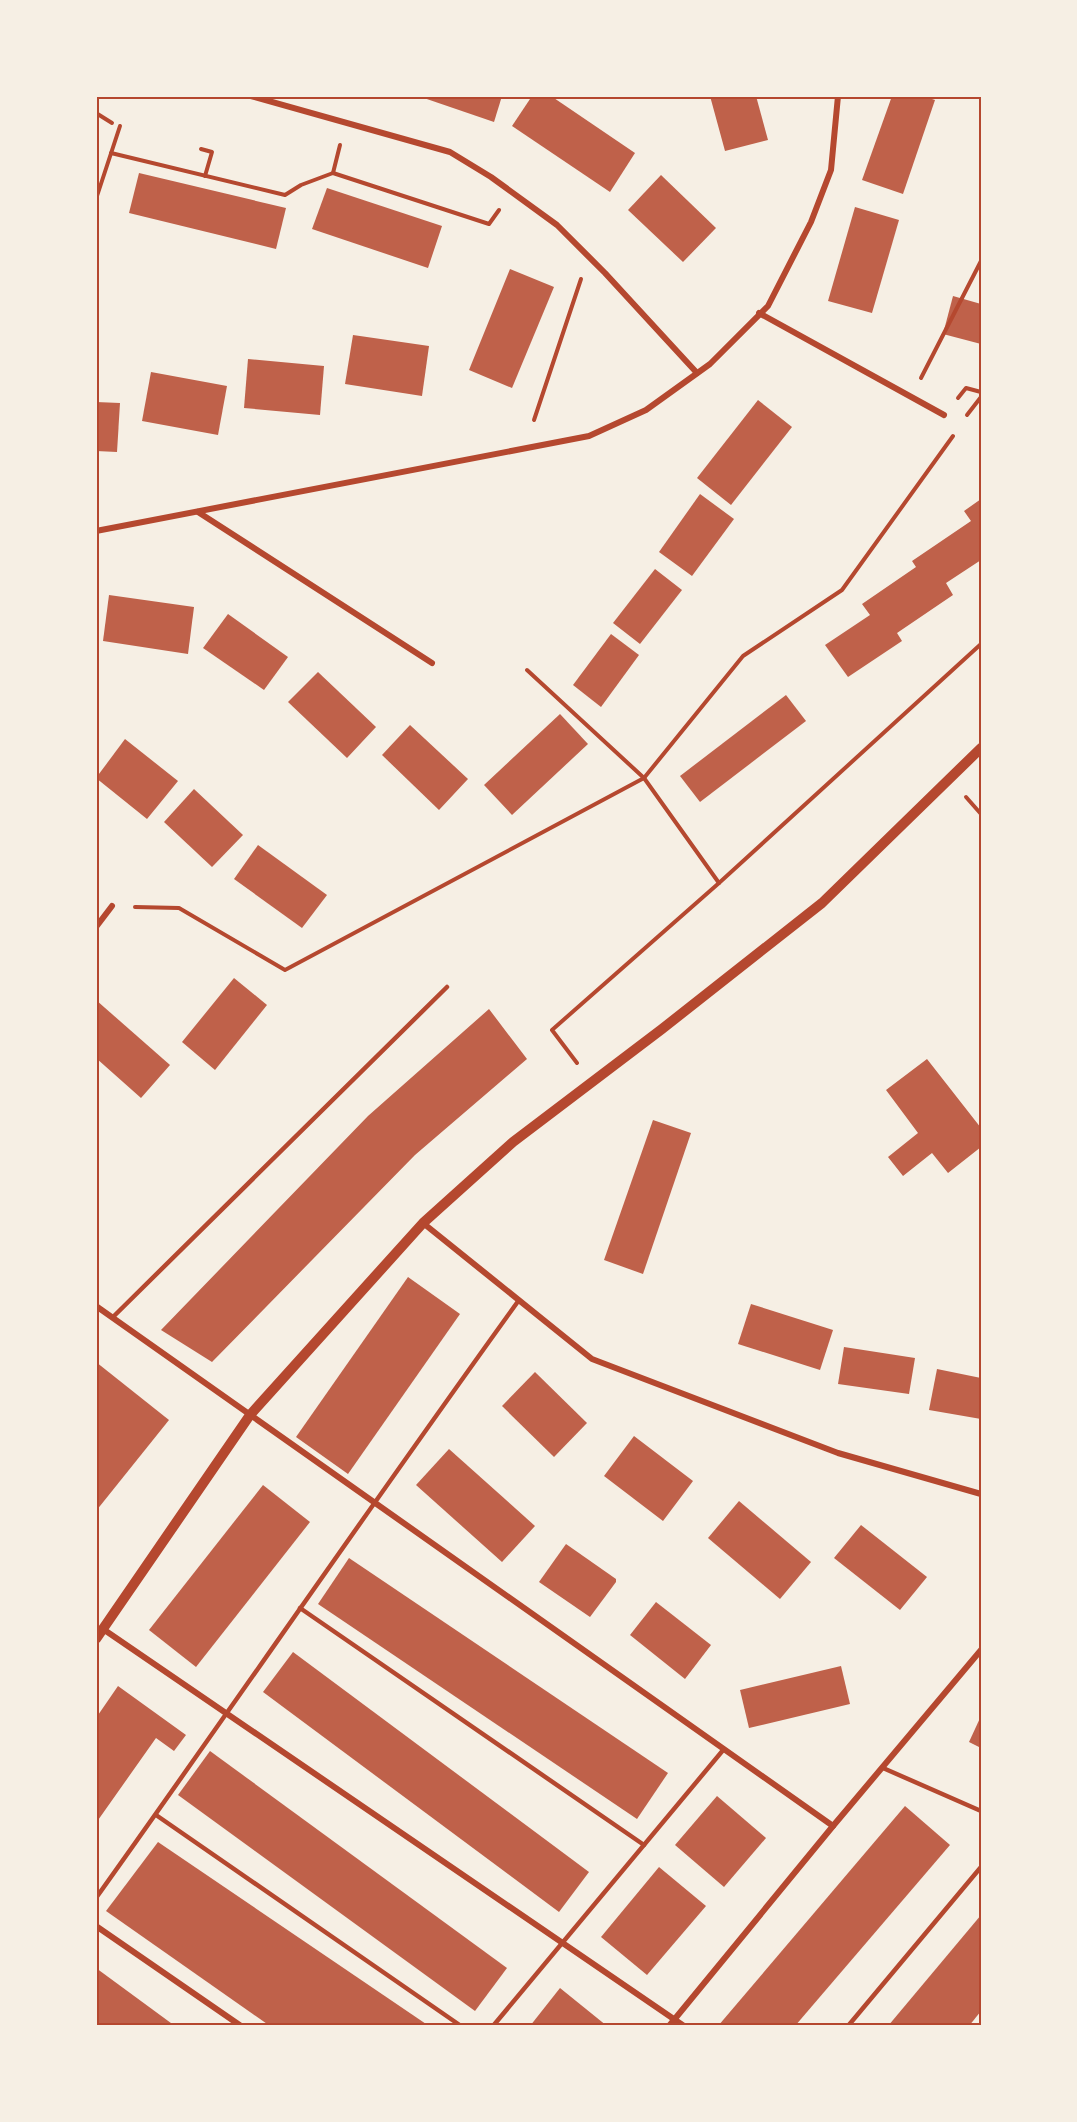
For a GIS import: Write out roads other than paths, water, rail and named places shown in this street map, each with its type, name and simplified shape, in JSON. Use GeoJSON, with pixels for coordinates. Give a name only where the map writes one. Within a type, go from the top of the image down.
{"type":"FeatureCollection","features":[{"type":"Feature","properties":{"kind":"street"},"geometry":{"type":"LineString","coordinates":[[251,96],[450,152],[491,177],[557,225],[697,373]]}},
{"type":"Feature","properties":{"kind":"street"},"geometry":{"type":"LineString","coordinates":[[96,531],[589,436],[646,410],[710,364],[768,306],[812,222],[831,170],[838,96]]}},
{"type":"Feature","properties":{"kind":"street"},"geometry":{"type":"LineString","coordinates":[[759,313],[944,415]]}},
{"type":"Feature","properties":{"kind":"street"},"geometry":{"type":"LineString","coordinates":[[198,512],[432,663]]}},
{"type":"Feature","properties":{"kind":"street"},"geometry":{"type":"LineString","coordinates":[[96,1639],[250,1416],[423,1223],[513,1142],[822,903],[981,748]]}},
{"type":"Feature","properties":{"kind":"street"},"geometry":{"type":"LineString","coordinates":[[96,927],[112,906]]}},
{"type":"Feature","properties":{"kind":"street"},"geometry":{"type":"LineString","coordinates":[[423,1223],[592,1359],[838,1453],[981,1494]]}},
{"type":"Feature","properties":{"kind":"street"},"geometry":{"type":"LineString","coordinates":[[96,1306],[833,1826]]}},
{"type":"Feature","properties":{"kind":"street"},"geometry":{"type":"LineString","coordinates":[[103,1629],[684,2026]]}},
{"type":"Feature","properties":{"kind":"street"},"geometry":{"type":"LineString","coordinates":[[669,2026],[981,1650]]}},
{"type":"Feature","properties":{"kind":"street"},"geometry":{"type":"LineString","coordinates":[[96,1926],[241,2026]]}},
{"type":"Feature","properties":{"kind":"lane"},"geometry":{"type":"LineString","coordinates":[[112,1317],[447,987]]}},
{"type":"Feature","properties":{"kind":"lane"},"geometry":{"type":"LineString","coordinates":[[96,1898],[519,1300]]}},
{"type":"Feature","properties":{"kind":"lane"},"geometry":{"type":"LineString","coordinates":[[300,1608],[644,1845]]}},
{"type":"Feature","properties":{"kind":"lane"},"geometry":{"type":"LineString","coordinates":[[493,2026],[724,1749]]}},
{"type":"Feature","properties":{"kind":"lane"},"geometry":{"type":"LineString","coordinates":[[883,1768],[981,1811]]}},
{"type":"Feature","properties":{"kind":"lane"},"geometry":{"type":"LineString","coordinates":[[156,1815],[461,2026]]}},
{"type":"Feature","properties":{"kind":"lane"},"geometry":{"type":"LineString","coordinates":[[848,2026],[981,1867]]}}]}
